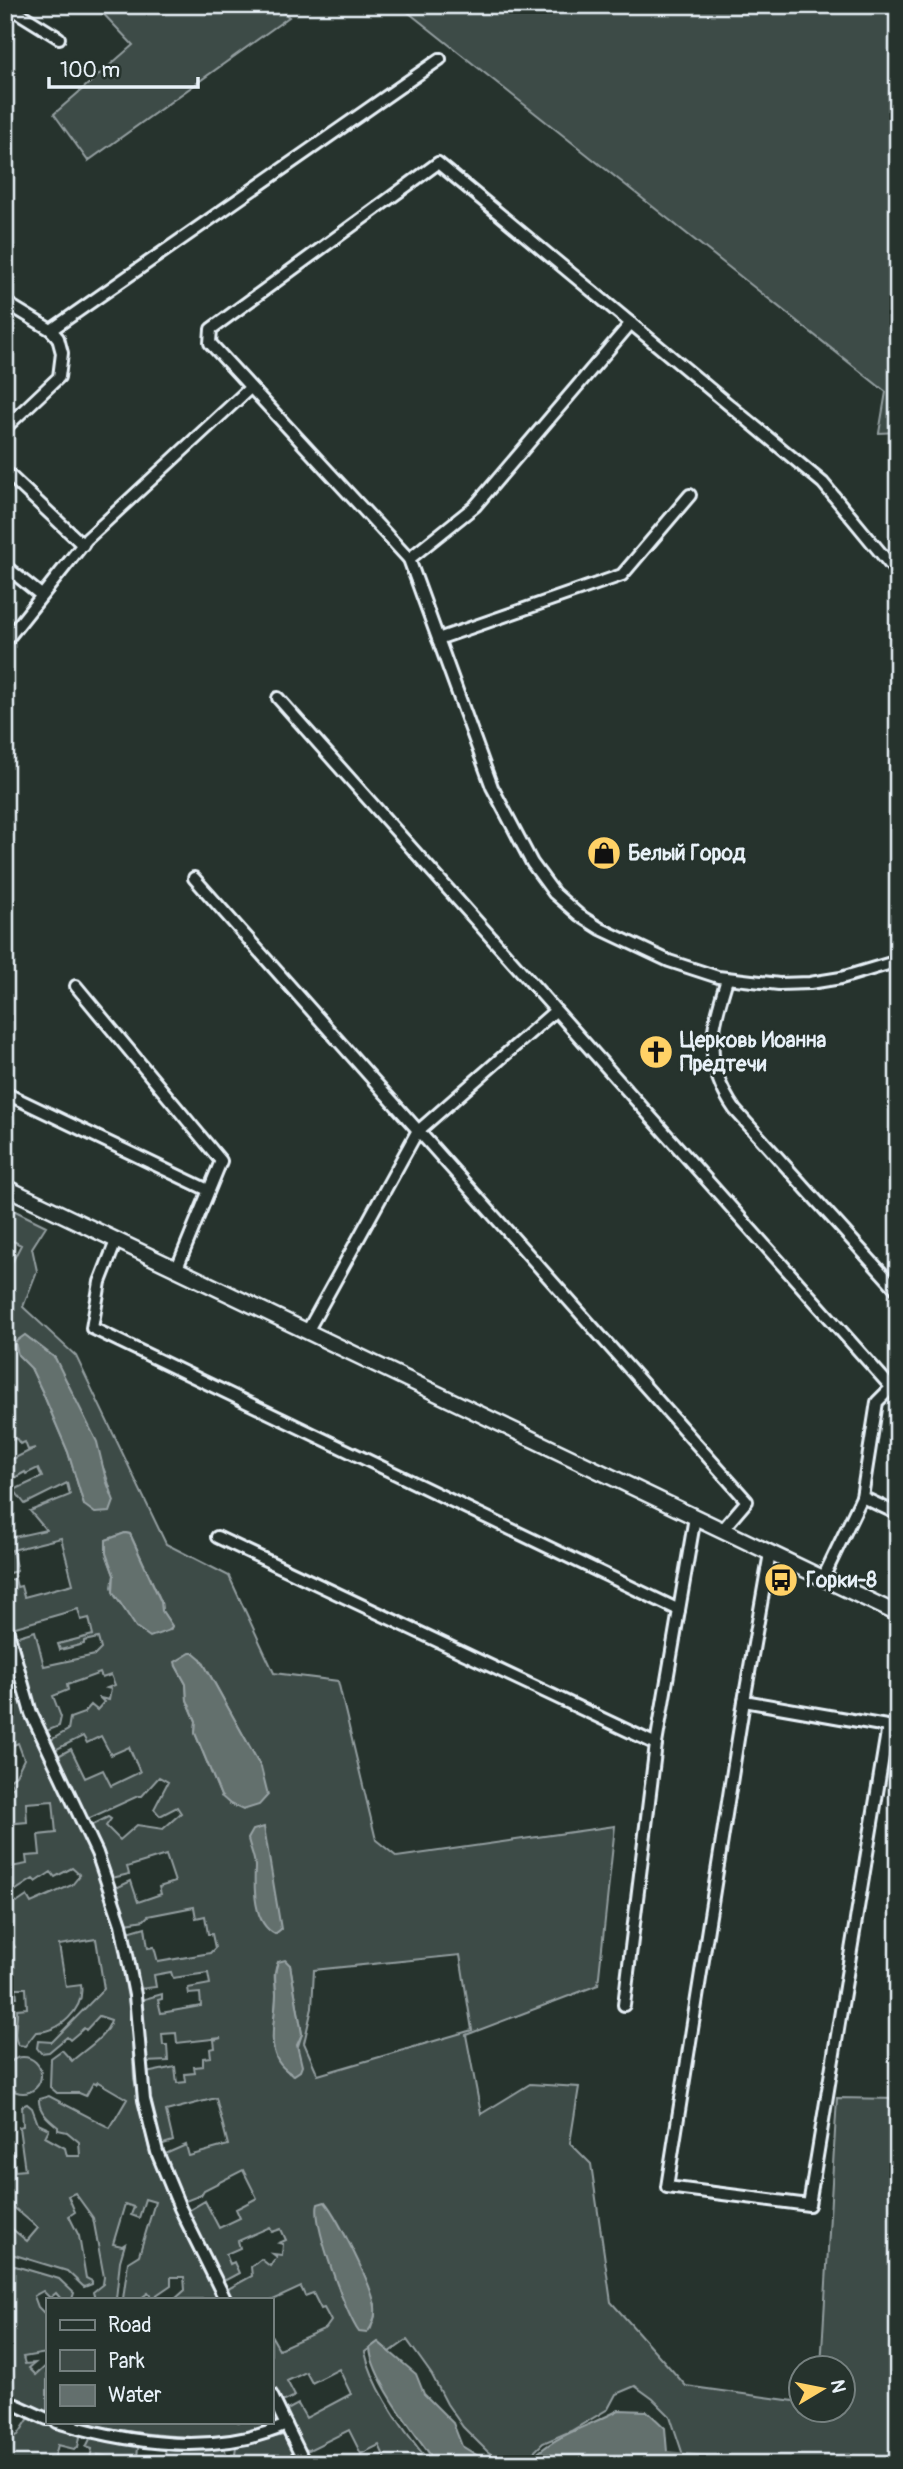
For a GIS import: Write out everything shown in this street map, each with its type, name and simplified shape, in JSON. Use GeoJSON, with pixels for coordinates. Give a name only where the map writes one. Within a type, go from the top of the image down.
{"type":"FeatureCollection","features":[{"type":"Feature","properties":{"kind":"street"},"geometry":{"type":"LineString","coordinates":[[6,5],[59,38]]}},
{"type":"Feature","properties":{"kind":"street"},"geometry":{"type":"LineString","coordinates":[[51,330],[440,59]]}},
{"type":"Feature","properties":{"kind":"street"},"geometry":{"type":"LineString","coordinates":[[898,574],[824,483],[438,163],[211,329],[210,344],[409,559],[492,787],[532,863],[554,893],[579,915],[601,929],[669,961],[727,979],[810,983],[841,978],[898,961]]}},
{"type":"Feature","properties":{"kind":"street"},"geometry":{"type":"LineString","coordinates":[[5,302],[51,330],[58,338],[62,353],[59,377],[10,415],[5,428]]}},
{"type":"Feature","properties":{"kind":"street"},"geometry":{"type":"LineString","coordinates":[[409,559],[475,506],[631,323]]}},
{"type":"Feature","properties":{"kind":"street"},"geometry":{"type":"LineString","coordinates":[[5,642],[83,545],[250,388]]}},
{"type":"Feature","properties":{"kind":"street"},"geometry":{"type":"LineString","coordinates":[[5,471],[83,545]]}},
{"type":"Feature","properties":{"kind":"street"},"geometry":{"type":"LineString","coordinates":[[438,639],[622,575],[690,495]]}},
{"type":"Feature","properties":{"kind":"street"},"geometry":{"type":"LineString","coordinates":[[5,566],[41,595]]}},
{"type":"Feature","properties":{"kind":"street"},"geometry":{"type":"LineString","coordinates":[[278,698],[555,1012],[894,1384],[877,1402],[863,1497],[823,1578]]}},
{"type":"Feature","properties":{"kind":"street"},"geometry":{"type":"LineString","coordinates":[[194,878],[747,1501],[723,1529]]}},
{"type":"Feature","properties":{"kind":"street"},"geometry":{"type":"LineString","coordinates":[[727,979],[711,1037],[713,1067],[726,1096],[735,1110],[898,1291]]}},
{"type":"Feature","properties":{"kind":"street"},"geometry":{"type":"LineString","coordinates":[[76,986],[221,1161],[177,1268]]}},
{"type":"Feature","properties":{"kind":"street"},"geometry":{"type":"LineString","coordinates":[[308,1330],[417,1132],[555,1012]]}},
{"type":"Feature","properties":{"kind":"street"},"geometry":{"type":"LineString","coordinates":[[5,1093],[208,1190]]}},
{"type":"Feature","properties":{"kind":"street"},"geometry":{"type":"LineString","coordinates":[[5,1187],[898,1614]]}},
{"type":"Feature","properties":{"kind":"street"},"geometry":{"type":"LineString","coordinates":[[116,1241],[100,1282],[92,1328],[679,1610]]}},
{"type":"Feature","properties":{"kind":"street"},"geometry":{"type":"LineString","coordinates":[[863,1497],[898,1514]]}},
{"type":"Feature","properties":{"kind":"street"},"geometry":{"type":"LineString","coordinates":[[624,2006],[656,1744],[695,1517]]}},
{"type":"Feature","properties":{"kind":"street"},"geometry":{"type":"LineString","coordinates":[[217,1537],[656,1744]]}},
{"type":"Feature","properties":{"kind":"street"},"geometry":{"type":"LineString","coordinates":[[744,1701],[893,1727],[809,2205],[667,2187],[744,1701],[771,1553]]}},
{"type":"Feature","properties":{"kind":"street"},"geometry":{"type":"LineString","coordinates":[[5,1622],[31,1713],[97,1853],[121,1924],[137,2014],[143,2089],[157,2152],[183,2215],[224,2298]]}},
{"type":"Feature","properties":{"kind":"street"},"geometry":{"type":"LineString","coordinates":[[273,2398],[305,2464]]}},
{"type":"Feature","properties":{"kind":"street"},"geometry":{"type":"LineString","coordinates":[[5,2400],[46,2419]]}},
{"type":"Feature","properties":{"kind":"street"},"geometry":{"type":"LineString","coordinates":[[66,2424],[122,2437],[183,2442],[240,2440],[264,2434],[286,2424]]}},
{"type":"Feature","properties":{"kind":"green space"},"geometry":{"type":"Polygon","coordinates":[[[95,5],[274,5],[289,17],[88,161],[54,114],[133,45],[95,5]]]}},
{"type":"Feature","properties":{"kind":"green space"},"geometry":{"type":"Polygon","coordinates":[[[399,5],[898,5],[898,432],[879,433],[886,392],[399,5]]]}},
{"type":"Feature","properties":{"kind":"green space"},"geometry":{"type":"Polygon","coordinates":[[[5,1206],[46,1226],[32,1248],[37,1271],[23,1307],[76,1356],[166,1544],[229,1576],[274,1673],[338,1681],[376,1840],[397,1857],[615,1826],[598,1985],[466,2035],[481,2114],[530,2084],[579,2087],[570,2143],[591,2164],[611,2302],[686,2386],[788,2400],[788,2424],[858,2424],[858,2354],[822,2354],[837,2098],[898,2099],[898,2464],[686,2464],[670,2416],[635,2386],[616,2394],[608,2409],[571,2431],[543,2443],[522,2464],[504,2464],[463,2427],[407,2340],[390,2352],[378,2342],[365,2352],[383,2396],[431,2464],[388,2464],[379,2445],[361,2454],[349,2430],[309,2450],[303,2449],[286,2415],[287,2410],[298,2404],[306,2418],[351,2394],[339,2369],[312,2383],[306,2372],[287,2381],[295,2396],[279,2401],[273,2389],[273,2338],[279,2349],[326,2328],[331,2321],[313,2293],[305,2296],[301,2287],[273,2300],[230,2298],[228,2289],[252,2276],[251,2267],[261,2259],[270,2266],[277,2257],[273,2254],[282,2255],[283,2244],[279,2243],[286,2240],[281,2229],[272,2232],[270,2227],[238,2241],[240,2248],[226,2254],[230,2264],[234,2262],[239,2273],[226,2280],[219,2278],[188,2211],[205,2201],[219,2228],[240,2218],[236,2209],[257,2198],[243,2170],[204,2190],[201,2195],[183,2202],[163,2155],[186,2145],[189,2156],[228,2145],[216,2098],[166,2111],[173,2141],[160,2145],[148,2099],[146,2073],[175,2067],[177,2083],[186,2082],[185,2074],[195,2073],[194,2067],[203,2066],[203,2058],[211,2057],[210,2049],[215,2048],[214,2040],[221,2038],[177,2043],[176,2033],[162,2034],[163,2045],[167,2045],[168,2061],[145,2062],[141,2000],[162,1994],[162,1999],[158,2000],[161,2013],[201,2006],[200,1993],[189,1994],[188,1988],[210,1984],[208,1973],[173,1978],[171,1972],[154,1975],[156,1987],[139,1989],[128,1932],[145,1927],[148,1948],[154,1947],[158,1962],[210,1953],[215,1948],[212,1934],[208,1934],[205,1916],[196,1918],[194,1907],[126,1923],[116,1888],[131,1881],[138,1902],[161,1894],[159,1887],[175,1882],[166,1855],[127,1867],[129,1874],[112,1878],[90,1829],[92,1825],[108,1817],[111,1819],[106,1826],[120,1840],[137,1825],[163,1829],[181,1813],[177,1807],[160,1816],[154,1809],[168,1782],[159,1777],[142,1796],[90,1818],[85,1817],[58,1756],[71,1749],[85,1778],[103,1770],[111,1786],[140,1772],[129,1747],[111,1755],[101,1736],[87,1743],[83,1736],[55,1750],[49,1741],[68,1730],[70,1718],[84,1713],[91,1705],[97,1710],[104,1702],[100,1698],[109,1700],[111,1689],[107,1688],[115,1685],[111,1675],[102,1678],[100,1673],[67,1685],[68,1690],[53,1696],[61,1717],[59,1726],[44,1732],[35,1712],[15,1637],[35,1631],[44,1666],[95,1655],[101,1649],[98,1638],[60,1650],[58,1644],[93,1635],[89,1618],[81,1620],[78,1609],[12,1628],[5,1607],[5,1581],[15,1579],[17,1587],[21,1586],[24,1597],[73,1584],[61,1538],[12,1550],[17,1571],[5,1574],[5,1539],[46,1530],[30,1511],[70,1495],[67,1483],[25,1504],[14,1490],[42,1477],[38,1468],[5,1483],[5,1463],[35,1448],[28,1450],[25,1442],[20,1444],[16,1438],[9,1441],[5,1434],[5,1276],[21,1245],[5,1237],[5,1206]],[[25,1335],[14,1345],[18,1355],[31,1368],[42,1391],[68,1452],[84,1505],[112,1494],[55,1358],[25,1335]],[[125,1533],[106,1540],[106,1553],[114,1575],[112,1587],[115,1596],[129,1615],[170,1630],[172,1626],[162,1611],[161,1601],[130,1534],[125,1533]],[[201,1659],[176,1666],[186,1684],[187,1700],[196,1721],[195,1733],[221,1796],[261,1767],[201,1659]],[[460,1955],[314,1970],[312,2008],[304,2043],[318,2075],[472,2030],[460,1955]],[[278,1962],[275,1971],[273,2036],[276,2053],[289,2073],[302,2034],[290,1965],[278,1962]],[[331,2261],[341,2295],[371,2328],[375,2304],[331,2261]]]}},
{"type":"Feature","properties":{"kind":"green space"},"geometry":{"type":"Polygon","coordinates":[[[5,1647],[25,1715],[91,1855],[115,1926],[131,2015],[134,2078],[150,2154],[180,2224],[217,2298],[176,2298],[185,2290],[184,2277],[171,2277],[171,2285],[152,2298],[148,2293],[141,2298],[123,2298],[128,2262],[139,2255],[155,2202],[145,2199],[139,2218],[131,2215],[134,2207],[125,2204],[113,2244],[125,2244],[120,2261],[116,2298],[95,2298],[93,2292],[103,2284],[104,2277],[93,2218],[75,2193],[68,2196],[75,2212],[69,2216],[79,2236],[86,2278],[92,2281],[92,2284],[84,2287],[67,2271],[5,2252],[5,2223],[27,2241],[38,2228],[11,2205],[5,2211],[5,2152],[13,2151],[15,2171],[25,2170],[19,2127],[23,2126],[22,2106],[27,2104],[32,2108],[38,2124],[49,2129],[45,2137],[65,2148],[67,2156],[80,2156],[79,2142],[67,2132],[58,2130],[42,2111],[39,2099],[49,2096],[110,2128],[127,2099],[98,2082],[93,2083],[86,2096],[79,2093],[57,2093],[50,2087],[51,2058],[62,2050],[72,2061],[100,2038],[111,2020],[99,2016],[86,2030],[84,2028],[70,2040],[67,2037],[49,2052],[41,2053],[37,2048],[38,2041],[52,2042],[104,1989],[96,1939],[59,1945],[66,1987],[81,1985],[75,2011],[61,2024],[36,2032],[25,2046],[18,2045],[16,2041],[17,2009],[27,2008],[26,1988],[16,1988],[17,1997],[9,1997],[8,1981],[5,1978],[5,1947],[9,1951],[15,1947],[5,1934],[5,1917],[12,1912],[5,1899],[18,1902],[27,1896],[31,1903],[72,1885],[80,1875],[72,1868],[55,1877],[51,1872],[36,1882],[33,1879],[13,1892],[5,1890],[5,1868],[27,1864],[26,1856],[40,1855],[38,1835],[56,1833],[53,1801],[26,1803],[27,1822],[6,1824],[8,1860],[5,1861],[5,1801],[13,1786],[9,1780],[16,1775],[24,1759],[18,1743],[5,1749],[5,1647]]]}},
{"type":"Feature","properties":{"kind":"green space"},"geometry":{"type":"Polygon","coordinates":[[[23,2057],[36,2062],[41,2075],[36,2088],[23,2093],[10,2088],[5,2075],[10,2062],[23,2057]]]}},
{"type":"Feature","properties":{"kind":"green space"},"geometry":{"type":"Polygon","coordinates":[[[5,2263],[59,2279],[74,2293],[72,2298],[60,2298],[56,2293],[50,2298],[43,2291],[34,2296],[38,2307],[46,2315],[46,2353],[23,2357],[25,2364],[35,2363],[29,2368],[36,2375],[46,2366],[46,2412],[5,2393],[5,2263]]]}},
{"type":"Feature","properties":{"kind":"green space"},"geometry":{"type":"Polygon","coordinates":[[[29,2418],[77,2432],[80,2437],[78,2447],[74,2449],[58,2445],[53,2464],[8,2464],[5,2460],[5,2441],[18,2435],[29,2418]]]}},
{"type":"Feature","properties":{"kind":"green space"},"geometry":{"type":"Polygon","coordinates":[[[90,2424],[264,2424],[253,2431],[232,2436],[177,2436],[90,2424]]]}},
{"type":"Feature","properties":{"kind":"green space"},"geometry":{"type":"Polygon","coordinates":[[[284,2435],[299,2464],[239,2464],[235,2455],[236,2446],[284,2435]]]}},
{"type":"Feature","properties":{"kind":"green space"},"geometry":{"type":"Polygon","coordinates":[[[91,2437],[135,2444],[138,2448],[137,2457],[129,2460],[98,2455],[96,2464],[84,2464],[89,2463],[92,2449],[86,2447],[91,2437]]]}},
{"type":"Feature","properties":{"kind":"green space"},"geometry":{"type":"Polygon","coordinates":[[[224,2447],[229,2464],[164,2464],[166,2448],[224,2447]]]}},
{"type":"Feature","properties":{"kind":"water"},"geometry":{"type":"Polygon","coordinates":[[[25,1335],[55,1358],[97,1442],[114,1501],[110,1512],[95,1513],[84,1505],[68,1452],[42,1391],[31,1368],[18,1355],[15,1342],[25,1335]]]}},
{"type":"Feature","properties":{"kind":"water"},"geometry":{"type":"Polygon","coordinates":[[[125,1533],[130,1534],[161,1602],[162,1611],[172,1626],[170,1630],[150,1637],[136,1627],[113,1592],[114,1575],[106,1553],[106,1540],[125,1533]]]}},
{"type":"Feature","properties":{"kind":"water"},"geometry":{"type":"Polygon","coordinates":[[[190,1653],[201,1659],[261,1767],[268,1795],[259,1805],[243,1810],[221,1796],[195,1733],[196,1721],[187,1700],[186,1684],[175,1662],[190,1653]]]}},
{"type":"Feature","properties":{"kind":"water"},"geometry":{"type":"Polygon","coordinates":[[[264,1827],[281,1929],[275,1934],[262,1922],[256,1904],[255,1864],[248,1839],[253,1830],[264,1827]]]}},
{"type":"Feature","properties":{"kind":"water"},"geometry":{"type":"Polygon","coordinates":[[[285,1960],[290,1965],[302,2034],[297,2045],[302,2066],[294,2075],[277,2060],[273,2039],[276,1971],[278,1962],[285,1960]]]}},
{"type":"Feature","properties":{"kind":"water"},"geometry":{"type":"Polygon","coordinates":[[[325,2202],[354,2253],[373,2297],[374,2317],[367,2333],[359,2332],[353,2322],[331,2268],[318,2214],[318,2204],[325,2202]]]}},
{"type":"Feature","properties":{"kind":"water"},"geometry":{"type":"Polygon","coordinates":[[[378,2342],[416,2374],[424,2394],[453,2423],[462,2446],[491,2464],[437,2464],[397,2408],[378,2375],[370,2348],[378,2342]]]}},
{"type":"Feature","properties":{"kind":"water"},"geometry":{"type":"Polygon","coordinates":[[[619,2410],[647,2411],[665,2428],[668,2464],[527,2464],[558,2439],[619,2410]]]}},
{"type":"Feature","properties":{"kind":"waterway"},"geometry":{"type":"LineString","coordinates":[[645,2464],[668,2460],[705,2464]]}},
{"type":"Feature","properties":{"kind":"place","name":"Белый Город"},"geometry":{"type":"Point","coordinates":[604,853]}},
{"type":"Feature","properties":{"kind":"place","name":"Церковь Иоанна Предтечи"},"geometry":{"type":"Point","coordinates":[656,1052]}},
{"type":"Feature","properties":{"kind":"place","name":"Горки-8"},"geometry":{"type":"Point","coordinates":[781,1580]}}]}
